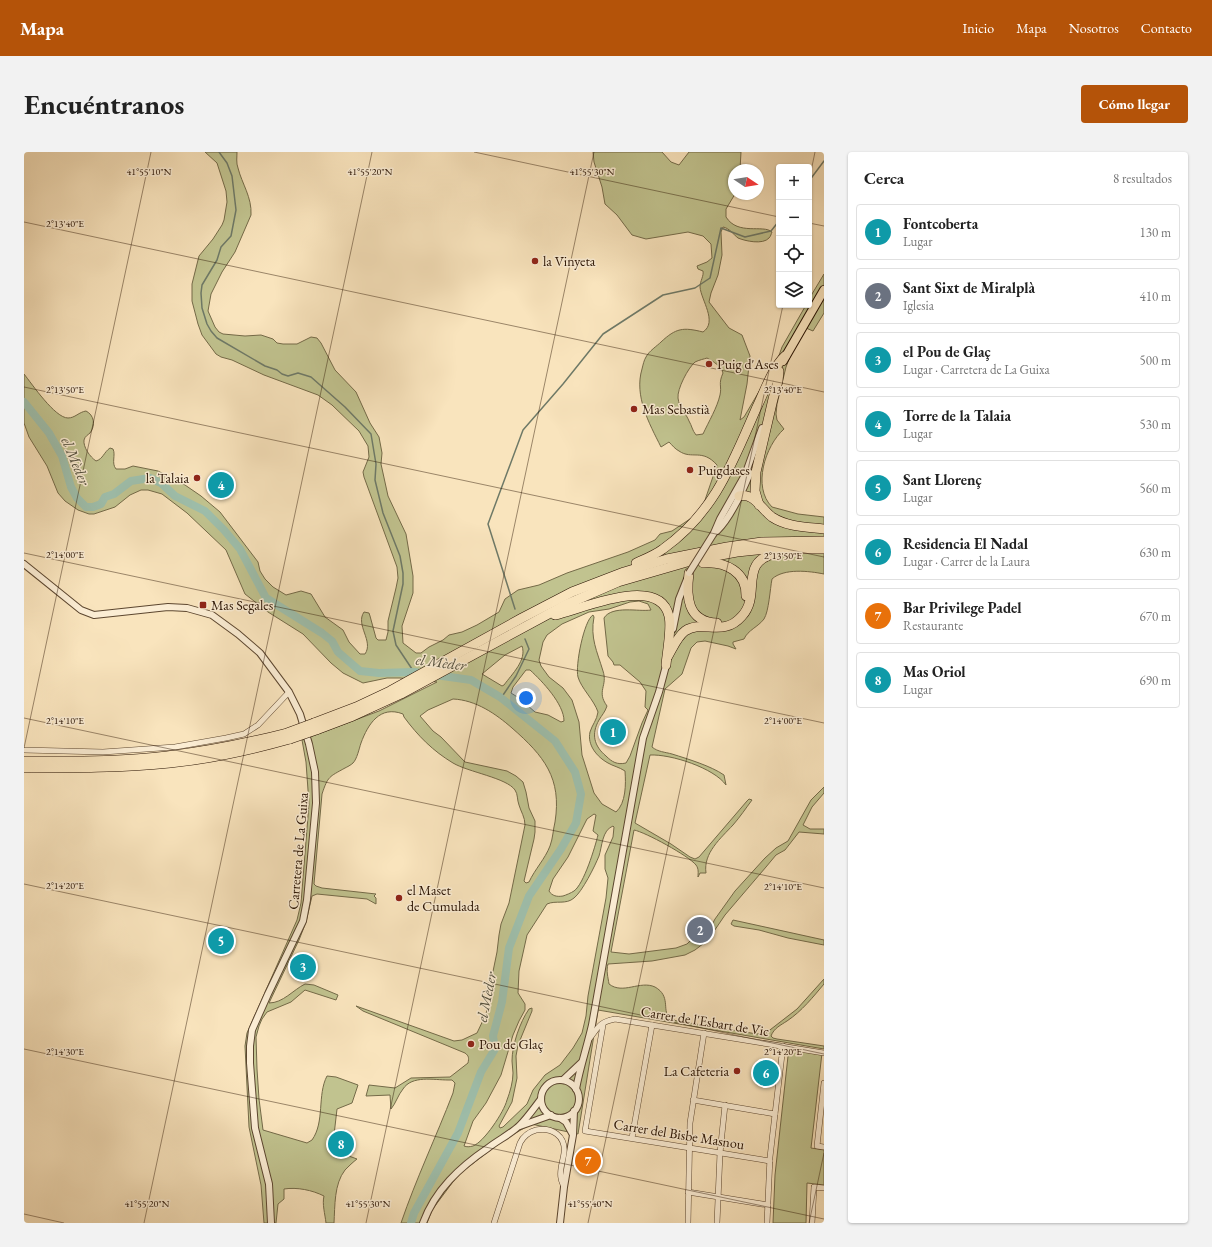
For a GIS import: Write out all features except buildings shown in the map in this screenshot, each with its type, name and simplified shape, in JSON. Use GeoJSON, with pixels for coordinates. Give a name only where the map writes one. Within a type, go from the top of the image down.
{"type":"FeatureCollection","features":[{"type":"Feature","properties":{"kind":"highway"},"geometry":{"type":"LineString","coordinates":[[624,572],[625,568],[662,550],[674,541],[707,508],[721,485],[766,387],[781,360],[785,356]]}},
{"type":"Feature","properties":{"kind":"highway"},"geometry":{"type":"LineString","coordinates":[[759,505],[755,491],[756,472],[778,381],[779,371]]}},
{"type":"Feature","properties":{"kind":"highway"},"geometry":{"type":"LineString","coordinates":[[739,496],[749,496],[770,516],[784,522],[824,529]]}},
{"type":"Feature","properties":{"kind":"highway"},"geometry":{"type":"LineString","coordinates":[[315,727],[390,690],[572,592],[624,572],[667,559],[727,547],[762,542],[824,541]]}},
{"type":"Feature","properties":{"kind":"highway"},"geometry":{"type":"LineString","coordinates":[[667,661],[679,638],[687,630],[698,627],[722,628],[739,620],[745,614],[751,597],[754,569],[758,563],[774,553],[800,548]]}},
{"type":"Feature","properties":{"kind":"highway"},"geometry":{"type":"LineString","coordinates":[[24,768],[90,767],[170,763],[252,750],[315,727],[353,716],[401,694],[565,605],[618,582],[694,560],[737,552],[767,549],[824,548]]}},
{"type":"Feature","properties":{"kind":"highway"},"geometry":{"type":"LineString","coordinates":[[688,562],[691,564],[709,562],[720,563],[736,571],[743,580],[746,589],[745,600],[740,612],[730,620],[723,623],[710,622],[700,618],[692,611],[688,600],[687,585],[689,574]]}},
{"type":"Feature","properties":{"kind":"highway"},"geometry":{"type":"LineString","coordinates":[[542,618],[560,614],[601,600],[636,596],[651,597],[662,604],[669,615],[670,625],[667,661]]}},
{"type":"Feature","properties":{"kind":"highway"},"geometry":{"type":"LineString","coordinates":[[24,760],[89,761],[167,756],[289,736]]}},
{"type":"Feature","properties":{"kind":"main road"},"geometry":{"type":"LineString","coordinates":[[779,371],[785,356],[824,290]]}},
{"type":"Feature","properties":{"kind":"street"},"geometry":{"type":"LineString","coordinates":[[576,1089],[581,1063],[589,1038],[643,738],[659,692],[667,661],[679,599],[689,574],[715,531],[723,513],[745,475],[762,428],[768,402],[779,371]]}},
{"type":"Feature","properties":{"kind":"street"},"geometry":{"type":"LineString","coordinates":[[715,531],[724,522],[739,496],[755,460],[762,435],[762,428]]}},
{"type":"Feature","properties":{"kind":"street","name":"Carretera de La Guixa"},"geometry":{"type":"LineString","coordinates":[[24,564],[80,610],[94,615],[174,607],[187,608],[212,615],[238,634],[260,653],[289,692],[300,714],[309,744],[315,772],[316,802],[308,891],[303,921],[252,1030],[250,1046],[255,1128],[269,1184],[271,1223]]}},
{"type":"Feature","properties":{"kind":"street"},"geometry":{"type":"LineString","coordinates":[[24,750],[103,752],[175,747],[226,738],[244,734],[258,725],[289,692]]}},
{"type":"Feature","properties":{"kind":"street","name":"Carrer de l'Esbart de Vic"},"geometry":{"type":"LineString","coordinates":[[589,1038],[604,1021],[615,1019],[824,1053]]}},
{"type":"Feature","properties":{"kind":"street","name":"Carrer del Bisbe Masnou"},"geometry":{"type":"LineString","coordinates":[[603,1025],[585,1131],[770,1161]]}},
{"type":"Feature","properties":{"kind":"street"},"geometry":{"type":"LineString","coordinates":[[632,1138],[652,1025]]}},
{"type":"Feature","properties":{"kind":"street"},"geometry":{"type":"LineString","coordinates":[[688,1223],[690,1123],[704,1033]]}},
{"type":"Feature","properties":{"kind":"street"},"geometry":{"type":"LineString","coordinates":[[767,1223],[770,1161],[783,1046]]}},
{"type":"Feature","properties":{"kind":"street"},"geometry":{"type":"LineString","coordinates":[[563,1080],[581,1063]]}},
{"type":"Feature","properties":{"kind":"street"},"geometry":{"type":"LineString","coordinates":[[424,1223],[434,1201],[452,1177],[469,1161],[519,1126],[532,1112],[541,1099],[543,1089],[555,1080],[563,1080],[572,1084],[576,1089],[579,1099],[578,1105],[574,1111],[567,1116],[560,1118]]}},
{"type":"Feature","properties":{"kind":"street"},"geometry":{"type":"LineString","coordinates":[[824,1082],[817,1146],[824,1146]]}},
{"type":"Feature","properties":{"kind":"street"},"geometry":{"type":"LineString","coordinates":[[541,1099],[543,1108],[551,1115],[566,1122],[573,1135]]}},
{"type":"Feature","properties":{"kind":"street"},"geometry":{"type":"LineString","coordinates":[[693,1100],[775,1114]]}},
{"type":"Feature","properties":{"kind":"street"},"geometry":{"type":"LineString","coordinates":[[717,1223],[720,1153],[725,1105]]}},
{"type":"Feature","properties":{"kind":"street"},"geometry":{"type":"LineString","coordinates":[[560,1223],[564,1187],[573,1135],[574,1111]]}},
{"type":"Feature","properties":{"kind":"street"},"geometry":{"type":"LineString","coordinates":[[519,1126],[551,1115]]}},
{"type":"Feature","properties":{"kind":"street"},"geometry":{"type":"LineString","coordinates":[[519,1126],[531,1124],[530,1133]]}},
{"type":"Feature","properties":{"kind":"street"},"geometry":{"type":"LineString","coordinates":[[494,1223],[520,1143],[523,1137],[534,1130],[546,1129],[556,1132],[562,1139],[564,1151],[560,1178],[564,1187]]}},
{"type":"Feature","properties":{"kind":"street"},"geometry":{"type":"LineString","coordinates":[[812,1223],[814,1187],[824,1188]]}},
{"type":"Feature","properties":{"kind":"street"},"geometry":{"type":"LineString","coordinates":[[688,1192],[768,1205]]}},
{"type":"Feature","properties":{"kind":"green space"},"geometry":{"type":"Polygon","coordinates":[[[205,152],[237,152],[237,166],[251,208],[251,215],[235,252],[222,272],[211,294],[208,311],[215,327],[223,334],[245,336],[261,335],[273,339],[277,343],[283,344],[297,344],[311,337],[317,338],[335,370],[356,392],[370,423],[379,437],[382,453],[381,464],[388,496],[406,534],[413,576],[413,593],[402,626],[403,643],[416,653],[421,653],[449,635],[462,632],[499,612],[505,599],[518,590],[539,585],[567,573],[628,552],[655,540],[660,534],[672,531],[693,517],[705,500],[717,465],[712,460],[702,455],[688,455],[676,449],[669,442],[661,447],[644,409],[641,399],[640,379],[645,358],[666,337],[680,330],[690,329],[703,332],[707,328],[709,323],[708,311],[700,287],[703,271],[698,269],[697,266],[712,258],[711,244],[703,236],[688,232],[646,239],[632,235],[617,215],[605,204],[602,187],[594,162],[593,152],[662,152],[671,162],[679,165],[689,152],[741,152],[740,164],[728,164],[728,200],[731,200],[726,209],[726,217],[731,223],[743,228],[763,229],[772,232],[770,237],[766,240],[754,242],[738,238],[723,227],[721,232],[722,255],[718,275],[709,302],[729,328],[742,335],[750,356],[747,384],[740,420],[744,417],[777,361],[782,347],[804,308],[812,308],[812,294],[824,274],[824,313],[813,331],[806,328],[793,349],[786,367],[776,414],[777,420],[784,429],[777,436],[771,446],[763,467],[762,478],[766,499],[772,507],[798,514],[824,517],[824,574],[797,571],[783,573],[772,579],[764,619],[748,633],[744,639],[733,642],[736,649],[705,641],[697,642],[691,648],[682,674],[665,689],[652,747],[659,751],[699,763],[719,772],[724,775],[726,785],[712,773],[691,763],[659,755],[650,755],[635,823],[695,859],[699,857],[747,801],[749,799],[752,800],[736,822],[714,846],[707,859],[706,873],[700,873],[698,877],[698,868],[692,861],[666,845],[634,830],[611,952],[629,954],[676,948],[687,944],[692,939],[698,939],[708,932],[715,919],[735,891],[765,858],[776,848],[788,841],[811,800],[824,787],[824,793],[812,807],[803,825],[810,829],[824,829],[824,834],[799,832],[785,850],[776,855],[725,915],[708,940],[695,950],[685,955],[652,961],[608,964],[607,974],[609,984],[614,987],[626,988],[649,985],[655,987],[663,994],[667,1014],[669,1017],[677,1021],[757,1034],[766,1033],[797,1009],[824,979],[824,984],[807,1004],[798,1013],[780,1025],[771,1036],[777,1039],[824,1046],[824,1049],[598,1010],[578,1134],[531,1124],[502,1141],[458,1175],[432,1210],[427,1223],[401,1223],[453,1093],[455,1083],[452,1080],[430,1079],[412,1082],[403,1089],[391,1109],[390,1095],[366,1096],[369,1085],[395,1088],[411,1078],[450,1077],[468,1063],[469,1060],[465,1053],[363,1011],[356,1006],[454,1041],[462,1040],[477,1033],[486,1014],[501,924],[509,903],[525,825],[515,790],[504,782],[453,763],[432,748],[420,737],[403,714],[395,712],[381,714],[371,723],[353,763],[332,775],[328,780],[322,794],[314,884],[322,888],[376,894],[374,896],[376,898],[376,904],[367,899],[317,894],[312,896],[306,922],[299,940],[269,1003],[283,999],[305,984],[314,985],[338,995],[336,1000],[305,990],[291,1002],[267,1012],[262,1019],[256,1037],[259,1099],[263,1130],[307,1143],[312,1140],[316,1133],[320,1117],[322,1091],[327,1076],[336,1077],[358,1085],[352,1103],[337,1109],[334,1135],[327,1148],[357,1159],[341,1176],[337,1188],[334,1223],[326,1223],[323,1206],[324,1196],[315,1192],[294,1188],[284,1189],[284,1199],[278,1204],[276,1223],[264,1223],[261,1185],[249,1127],[245,1046],[247,1033],[297,920],[301,903],[309,804],[306,762],[302,740],[379,711],[437,682],[387,678],[363,683],[343,673],[331,663],[303,634],[268,612],[245,594],[226,550],[187,513],[162,494],[148,490],[141,490],[130,495],[115,507],[94,514],[89,514],[78,510],[65,501],[58,493],[47,466],[29,437],[24,423],[24,374],[50,407],[63,417],[70,418],[86,411],[91,415],[93,427],[85,438],[84,443],[87,452],[96,461],[100,459],[110,448],[114,451],[114,464],[116,469],[125,469],[133,466],[158,471],[185,485],[220,512],[258,562],[260,571],[273,587],[286,595],[301,591],[311,594],[325,617],[343,630],[349,642],[360,654],[365,654],[367,649],[362,622],[364,612],[369,613],[376,638],[378,640],[386,640],[388,621],[398,578],[397,567],[364,477],[363,472],[369,457],[368,446],[359,431],[332,405],[318,395],[264,375],[216,354],[202,335],[198,324],[192,301],[192,284],[199,256],[213,239],[224,220],[227,202],[226,191],[217,163],[205,152]],[[707,358],[695,362],[692,365],[679,389],[678,394],[680,405],[696,435],[703,434],[715,410],[720,395],[723,373],[717,364],[707,358]],[[639,601],[630,602],[609,609],[589,612],[562,624],[547,635],[543,642],[539,660],[541,666],[549,677],[563,688],[572,700],[579,722],[582,755],[594,793],[602,804],[616,812],[622,804],[624,798],[625,771],[604,760],[591,746],[589,737],[590,732],[597,718],[598,712],[582,685],[577,671],[579,654],[586,625],[593,615],[593,631],[596,651],[604,676],[602,696],[607,706],[595,730],[595,740],[602,752],[610,760],[617,763],[626,763],[648,710],[645,707],[646,691],[640,682],[620,665],[614,665],[608,656],[604,618],[608,614],[619,610],[651,610],[648,604],[639,601]],[[522,646],[505,655],[482,674],[502,686],[515,672],[521,662],[523,651],[522,646]],[[526,670],[513,687],[511,693],[535,712],[548,715],[561,722],[564,721],[560,707],[552,693],[530,670],[526,670]],[[453,699],[428,710],[420,716],[465,762],[507,771],[523,782],[529,808],[535,821],[534,839],[524,881],[526,883],[529,882],[550,846],[555,822],[556,793],[553,780],[542,758],[506,723],[478,705],[453,699]],[[594,814],[587,819],[568,857],[553,879],[549,891],[555,896],[563,896],[573,892],[582,881],[589,865],[598,835],[593,831],[596,815],[594,814]],[[614,827],[609,828],[603,839],[599,856],[581,890],[571,900],[547,904],[527,935],[519,971],[518,993],[525,1004],[525,1010],[513,1035],[501,1075],[486,1103],[473,1121],[464,1146],[473,1146],[483,1139],[502,1112],[512,1080],[512,1055],[515,1041],[529,1009],[532,1008],[532,1011],[518,1045],[516,1056],[517,1078],[512,1102],[499,1126],[500,1128],[503,1127],[527,1104],[533,1090],[545,1075],[560,1065],[582,1033],[606,898],[608,878],[605,869],[605,855],[613,837],[614,827]]]}},
{"type":"Feature","properties":{"kind":"green space"},"geometry":{"type":"Polygon","coordinates":[[[733,920],[824,940],[824,945],[788,938],[759,930],[734,926],[731,924],[733,920]]]}},
{"type":"Feature","properties":{"kind":"green space"},"geometry":{"type":"Polygon","coordinates":[[[789,1047],[822,1053],[811,1148],[824,1150],[824,1185],[807,1183],[806,1223],[773,1223],[775,1175],[789,1047]]]}},
{"type":"Feature","properties":{"kind":"waterway"},"geometry":{"type":"LineString","coordinates":[[219,152],[227,163],[232,176],[236,210],[231,236],[221,247],[217,260],[202,285],[202,308],[207,324],[217,338],[265,366],[288,376],[298,373],[311,377],[345,407],[371,434],[376,464],[375,480],[383,513],[400,556],[403,573],[403,584],[393,631],[396,645],[414,672]]}},
{"type":"Feature","properties":{"kind":"waterway"},"geometry":{"type":"LineString","coordinates":[[812,177],[824,161]]}},
{"type":"Feature","properties":{"kind":"waterway"},"geometry":{"type":"LineString","coordinates":[[515,609],[488,524],[523,430],[563,384],[603,334],[663,295],[695,288],[710,278],[721,228],[745,237],[771,231],[776,225]]}},
{"type":"Feature","properties":{"kind":"waterway","name":"el Mèder"},"geometry":{"type":"LineString","coordinates":[[24,402],[49,433],[62,456],[71,487],[77,498],[86,507],[93,507],[101,504],[105,497],[114,494],[131,481],[150,478],[161,483],[175,496],[205,511],[224,530],[240,549],[266,598],[322,633],[332,641],[338,652],[360,671],[379,673],[414,672],[471,680],[500,697],[555,741],[575,772],[581,794],[576,823],[561,849],[529,896],[509,948],[502,1002],[493,1036],[495,1049],[481,1072],[458,1133],[414,1213],[411,1223]]}},
{"type":"Feature","properties":{"kind":"waterway"},"geometry":{"type":"LineString","coordinates":[[501,698],[516,676],[529,649],[525,639]]}},
{"type":"Feature","properties":{"kind":"place","name":"la Vinyeta"},"geometry":{"type":"Point","coordinates":[535,261]}},
{"type":"Feature","properties":{"kind":"place","name":"Puig d'Ases"},"geometry":{"type":"Point","coordinates":[709,364]}},
{"type":"Feature","properties":{"kind":"place","name":"Mas Sebastià"},"geometry":{"type":"Point","coordinates":[634,409]}},
{"type":"Feature","properties":{"kind":"place","name":"Puigdases"},"geometry":{"type":"Point","coordinates":[690,470]}},
{"type":"Feature","properties":{"kind":"place","name":"la Talaia"},"geometry":{"type":"Point","coordinates":[197,478]}},
{"type":"Feature","properties":{"kind":"place","name":"Torre de la Talaia"},"geometry":{"type":"Point","coordinates":[221,485]}},
{"type":"Feature","properties":{"kind":"place","name":"Mas Segales"},"geometry":{"type":"Point","coordinates":[203,605]}},
{"type":"Feature","properties":{"kind":"place","name":"Fontcoberta"},"geometry":{"type":"Point","coordinates":[613,732]}},
{"type":"Feature","properties":{"kind":"place","name":"el Maset de Cumulada"},"geometry":{"type":"Point","coordinates":[399,898]}},
{"type":"Feature","properties":{"kind":"place","name":"Sant Sixt de Miralplà"},"geometry":{"type":"Point","coordinates":[700,930]}},
{"type":"Feature","properties":{"kind":"place","name":"Sant Llorenç"},"geometry":{"type":"Point","coordinates":[221,941]}},
{"type":"Feature","properties":{"kind":"place","name":"el Pou de Glaç"},"geometry":{"type":"Point","coordinates":[303,967]}},
{"type":"Feature","properties":{"kind":"place","name":"Pou de Glaç"},"geometry":{"type":"Point","coordinates":[471,1044]}},
{"type":"Feature","properties":{"kind":"place","name":"La Cafeteria"},"geometry":{"type":"Point","coordinates":[737,1071]}},
{"type":"Feature","properties":{"kind":"place","name":"Residencia El Nadal"},"geometry":{"type":"Point","coordinates":[766,1073]}},
{"type":"Feature","properties":{"kind":"place","name":"Mas Oriol"},"geometry":{"type":"Point","coordinates":[341,1144]}},
{"type":"Feature","properties":{"kind":"place","name":"Bar Privilege Padel"},"geometry":{"type":"Point","coordinates":[588,1161]}}]}
